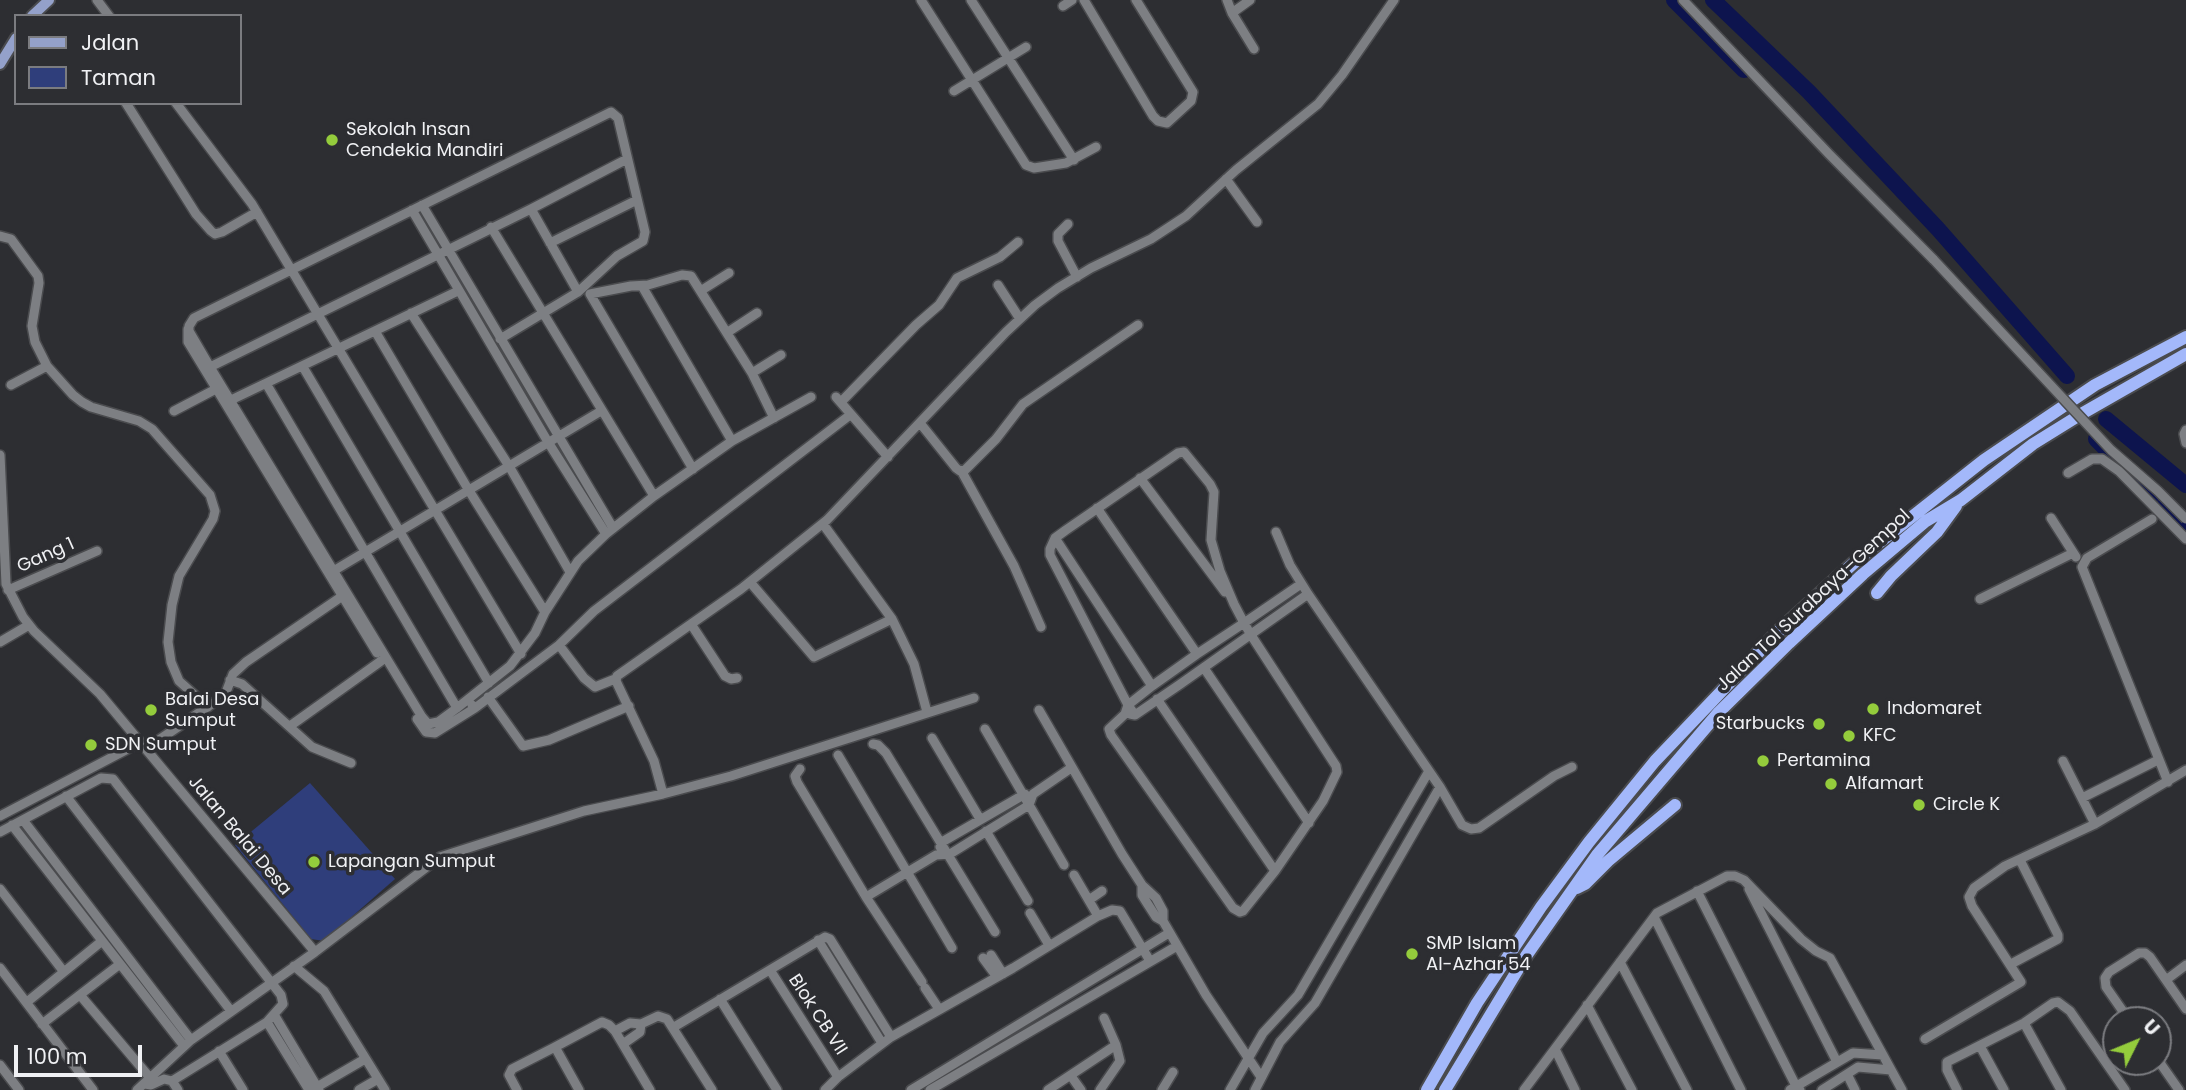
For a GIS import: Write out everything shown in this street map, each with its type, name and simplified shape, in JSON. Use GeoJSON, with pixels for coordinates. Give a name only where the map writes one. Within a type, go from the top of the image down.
{"type":"FeatureCollection","features":[{"type":"Feature","properties":{"kind":"highway","name":"Jalan Tol Surabaya–Gempol"},"geometry":{"type":"LineString","coordinates":[[1427,1090],[1463,1026],[1541,907],[1589,842],[1655,761],[1778,632],[1866,553],[1954,482],[2095,385],[2186,337]]}},
{"type":"Feature","properties":{"kind":"highway","name":"Jalan Tol Surabaya–Gempol"},"geometry":{"type":"LineString","coordinates":[[1445,1090],[1525,956],[1597,855],[1719,712],[1863,574],[1926,521],[1961,500],[2033,444],[2186,354]]}},
{"type":"Feature","properties":{"kind":"highway"},"geometry":{"type":"LineString","coordinates":[[1877,593],[1937,532],[1961,500]]}},
{"type":"Feature","properties":{"kind":"highway"},"geometry":{"type":"LineString","coordinates":[[1572,891],[1585,884],[1608,861],[1675,805]]}},
{"type":"Feature","properties":{"kind":"main road"},"geometry":{"type":"LineString","coordinates":[[34,14],[49,0]]}},
{"type":"Feature","properties":{"kind":"main road"},"geometry":{"type":"LineString","coordinates":[[0,64],[14,40]]}},
{"type":"Feature","properties":{"kind":"street"},"geometry":{"type":"LineString","coordinates":[[921,0],[1026,164],[1034,167],[1074,160],[1096,147]]}},
{"type":"Feature","properties":{"kind":"street"},"geometry":{"type":"LineString","coordinates":[[971,0],[1074,160]]}},
{"type":"Feature","properties":{"kind":"street"},"geometry":{"type":"LineString","coordinates":[[1063,6],[1072,0]]}},
{"type":"Feature","properties":{"kind":"street"},"geometry":{"type":"LineString","coordinates":[[1084,0],[1153,116],[1158,121],[1167,123],[1191,102],[1193,92],[1136,0]]}},
{"type":"Feature","properties":{"kind":"street"},"geometry":{"type":"LineString","coordinates":[[1227,0],[1254,49]]}},
{"type":"Feature","properties":{"kind":"street"},"geometry":{"type":"LineString","coordinates":[[1232,13],[1250,0]]}},
{"type":"Feature","properties":{"kind":"street"},"geometry":{"type":"LineString","coordinates":[[559,645],[584,678],[595,687],[615,678],[750,582],[823,524],[1020,319],[1058,288],[1174,225],[1318,104],[1342,75],[1394,0]]}},
{"type":"Feature","properties":{"kind":"street"},"geometry":{"type":"LineString","coordinates":[[1683,0],[1829,155],[1934,260],[2110,450],[2186,519]]}},
{"type":"Feature","properties":{"kind":"street"},"geometry":{"type":"LineString","coordinates":[[954,92],[1026,47]]}},
{"type":"Feature","properties":{"kind":"street"},"geometry":{"type":"LineString","coordinates":[[126,105],[196,214],[211,232],[222,232],[257,212]]}},
{"type":"Feature","properties":{"kind":"street"},"geometry":{"type":"LineString","coordinates":[[178,105],[257,212],[521,653]]}},
{"type":"Feature","properties":{"kind":"street"},"geometry":{"type":"LineString","coordinates":[[500,339],[585,291],[617,257],[643,241],[645,232],[615,114],[608,112],[194,318],[186,333],[188,342],[341,597],[428,733],[435,733],[472,704],[489,682],[521,653],[570,572],[583,555],[609,531],[732,441],[811,397]]}},
{"type":"Feature","properties":{"kind":"street"},"geometry":{"type":"LineString","coordinates":[[210,367],[627,159]]}},
{"type":"Feature","properties":{"kind":"street"},"geometry":{"type":"LineString","coordinates":[[1226,179],[1257,222]]}},
{"type":"Feature","properties":{"kind":"street"},"geometry":{"type":"LineString","coordinates":[[550,243],[637,200]]}},
{"type":"Feature","properties":{"kind":"street"},"geometry":{"type":"LineString","coordinates":[[422,205],[517,366],[609,531]]}},
{"type":"Feature","properties":{"kind":"street"},"geometry":{"type":"LineString","coordinates":[[531,209],[550,243],[585,291],[693,469]]}},
{"type":"Feature","properties":{"kind":"street"},"geometry":{"type":"LineString","coordinates":[[412,210],[548,442],[609,531]]}},
{"type":"Feature","properties":{"kind":"street"},"geometry":{"type":"LineString","coordinates":[[1068,224],[1057,237],[1077,277]]}},
{"type":"Feature","properties":{"kind":"street"},"geometry":{"type":"LineString","coordinates":[[491,228],[654,496]]}},
{"type":"Feature","properties":{"kind":"street"},"geometry":{"type":"LineString","coordinates":[[0,236],[11,239],[17,245],[37,276],[39,283],[32,326],[35,342],[47,366],[82,402],[139,421],[152,429],[210,495],[215,511],[214,519],[179,576],[172,605],[168,642],[171,662],[179,681],[208,707]]}},
{"type":"Feature","properties":{"kind":"street"},"geometry":{"type":"LineString","coordinates":[[888,457],[839,400],[939,305],[957,278],[1000,257],[1018,242]]}},
{"type":"Feature","properties":{"kind":"street"},"geometry":{"type":"LineString","coordinates":[[702,290],[729,273]]}},
{"type":"Feature","properties":{"kind":"street"},"geometry":{"type":"LineString","coordinates":[[585,291],[642,286],[686,275],[695,279],[752,373],[774,418]]}},
{"type":"Feature","properties":{"kind":"street"},"geometry":{"type":"LineString","coordinates":[[998,285],[1020,319]]}},
{"type":"Feature","properties":{"kind":"street"},"geometry":{"type":"LineString","coordinates":[[642,286],[732,441]]}},
{"type":"Feature","properties":{"kind":"street"},"geometry":{"type":"LineString","coordinates":[[231,400],[267,385],[458,290]]}},
{"type":"Feature","properties":{"kind":"street"},"geometry":{"type":"LineString","coordinates":[[411,313],[509,466],[570,572]]}},
{"type":"Feature","properties":{"kind":"street"},"geometry":{"type":"LineString","coordinates":[[728,332],[757,313]]}},
{"type":"Feature","properties":{"kind":"street"},"geometry":{"type":"LineString","coordinates":[[962,471],[996,439],[1011,416],[1023,404],[1138,325]]}},
{"type":"Feature","properties":{"kind":"street"},"geometry":{"type":"LineString","coordinates":[[188,326],[210,367],[425,721],[432,724],[457,708],[488,697],[559,645],[594,611],[850,415]]}},
{"type":"Feature","properties":{"kind":"street"},"geometry":{"type":"LineString","coordinates":[[375,331],[468,489],[545,612]]}},
{"type":"Feature","properties":{"kind":"street"},"geometry":{"type":"LineString","coordinates":[[752,373],[781,355]]}},
{"type":"Feature","properties":{"kind":"street"},"geometry":{"type":"LineString","coordinates":[[11,384],[47,366]]}},
{"type":"Feature","properties":{"kind":"street"},"geometry":{"type":"LineString","coordinates":[[507,372],[517,366]]}},
{"type":"Feature","properties":{"kind":"street"},"geometry":{"type":"LineString","coordinates":[[303,367],[489,682]]}},
{"type":"Feature","properties":{"kind":"street"},"geometry":{"type":"LineString","coordinates":[[267,385],[457,708]]}},
{"type":"Feature","properties":{"kind":"street"},"geometry":{"type":"LineString","coordinates":[[174,411],[216,389]]}},
{"type":"Feature","properties":{"kind":"street"},"geometry":{"type":"LineString","coordinates":[[335,570],[601,411]]}},
{"type":"Feature","properties":{"kind":"street"},"geometry":{"type":"LineString","coordinates":[[920,423],[962,471],[1014,566],[1041,627]]}},
{"type":"Feature","properties":{"kind":"street"},"geometry":{"type":"LineString","coordinates":[[2186,430],[2186,443]]}},
{"type":"Feature","properties":{"kind":"street"},"geometry":{"type":"LineString","coordinates":[[1129,711],[1051,555],[1052,543],[1055,538],[1097,508],[1181,452],[1187,454],[1214,492],[1211,540],[1234,604],[1244,623],[1251,635],[1336,766],[1337,772],[1308,823],[1247,908],[1240,912],[1233,908],[1111,735],[1110,726],[1129,711],[1152,686],[1197,654],[1244,623],[1301,584]]}},
{"type":"Feature","properties":{"kind":"street","name":"Jalan Balai Desa"},"geometry":{"type":"LineString","coordinates":[[0,455],[8,590],[29,625],[100,694],[315,953]]}},
{"type":"Feature","properties":{"kind":"street"},"geometry":{"type":"LineString","coordinates":[[2067,473],[2092,459],[2102,459],[2119,471],[2186,539]]}},
{"type":"Feature","properties":{"kind":"street"},"geometry":{"type":"LineString","coordinates":[[1140,478],[1234,604]]}},
{"type":"Feature","properties":{"kind":"street"},"geometry":{"type":"LineString","coordinates":[[2152,519],[2156,507]]}},
{"type":"Feature","properties":{"kind":"street"},"geometry":{"type":"LineString","coordinates":[[1097,508],[1197,654]]}},
{"type":"Feature","properties":{"kind":"street"},"geometry":{"type":"LineString","coordinates":[[2051,518],[2082,567],[2168,782]]}},
{"type":"Feature","properties":{"kind":"street"},"geometry":{"type":"LineString","coordinates":[[2082,567],[2087,558],[2152,519],[2165,519]]}},
{"type":"Feature","properties":{"kind":"street"},"geometry":{"type":"LineString","coordinates":[[823,524],[892,619],[914,664],[928,712]]}},
{"type":"Feature","properties":{"kind":"street"},"geometry":{"type":"LineString","coordinates":[[1276,533],[1301,584],[1440,787],[1462,825],[1476,829],[1554,776],[1573,767]]}},
{"type":"Feature","properties":{"kind":"street"},"geometry":{"type":"LineString","coordinates":[[1055,538],[1152,686]]}},
{"type":"Feature","properties":{"kind":"street","name":"Gang 1"},"geometry":{"type":"LineString","coordinates":[[8,590],[97,551]]}},
{"type":"Feature","properties":{"kind":"street"},"geometry":{"type":"LineString","coordinates":[[1980,599],[2074,553]]}},
{"type":"Feature","properties":{"kind":"street"},"geometry":{"type":"LineString","coordinates":[[750,582],[814,657],[892,619]]}},
{"type":"Feature","properties":{"kind":"street"},"geometry":{"type":"LineString","coordinates":[[1129,711],[1157,699],[1179,685],[1308,594]]}},
{"type":"Feature","properties":{"kind":"street"},"geometry":{"type":"LineString","coordinates":[[0,816],[144,745],[208,707],[225,695],[230,680],[246,662],[341,597]]}},
{"type":"Feature","properties":{"kind":"street"},"geometry":{"type":"LineString","coordinates":[[691,624],[725,676],[731,680],[737,678]]}},
{"type":"Feature","properties":{"kind":"street"},"geometry":{"type":"LineString","coordinates":[[0,642],[29,625]]}},
{"type":"Feature","properties":{"kind":"street"},"geometry":{"type":"LineString","coordinates":[[290,726],[382,661]]}},
{"type":"Feature","properties":{"kind":"street"},"geometry":{"type":"LineString","coordinates":[[1203,668],[1308,823]]}},
{"type":"Feature","properties":{"kind":"street"},"geometry":{"type":"LineString","coordinates":[[1171,673],[1179,685]]}},
{"type":"Feature","properties":{"kind":"street"},"geometry":{"type":"LineString","coordinates":[[615,678],[654,761],[663,794]]}},
{"type":"Feature","properties":{"kind":"street"},"geometry":{"type":"LineString","coordinates":[[230,680],[242,684],[312,747],[351,763]]}},
{"type":"Feature","properties":{"kind":"street"},"geometry":{"type":"LineString","coordinates":[[488,697],[521,745],[526,746],[550,740],[629,706]]}},
{"type":"Feature","properties":{"kind":"street"},"geometry":{"type":"LineString","coordinates":[[136,1090],[150,1081],[188,1043],[315,953],[440,858],[584,811],[732,776],[974,698]]}},
{"type":"Feature","properties":{"kind":"street"},"geometry":{"type":"LineString","coordinates":[[1157,699],[1275,871]]}},
{"type":"Feature","properties":{"kind":"street"},"geometry":{"type":"LineString","coordinates":[[1039,710],[1142,884],[1142,895],[1156,917],[1163,921],[1261,1077]]}},
{"type":"Feature","properties":{"kind":"street"},"geometry":{"type":"LineString","coordinates":[[985,729],[1064,865]]}},
{"type":"Feature","properties":{"kind":"street"},"geometry":{"type":"LineString","coordinates":[[932,738],[980,819]]}},
{"type":"Feature","properties":{"kind":"street"},"geometry":{"type":"LineString","coordinates":[[873,744],[886,753],[950,854],[995,932]]}},
{"type":"Feature","properties":{"kind":"street"},"geometry":{"type":"LineString","coordinates":[[838,755],[951,948]]}},
{"type":"Feature","properties":{"kind":"street"},"geometry":{"type":"LineString","coordinates":[[2082,798],[2158,760]]}},
{"type":"Feature","properties":{"kind":"street"},"geometry":{"type":"LineString","coordinates":[[2063,761],[2095,824]]}},
{"type":"Feature","properties":{"kind":"street"},"geometry":{"type":"LineString","coordinates":[[866,897],[936,855],[950,854],[1029,805],[1033,794],[1071,768]]}},
{"type":"Feature","properties":{"kind":"street"},"geometry":{"type":"LineString","coordinates":[[800,769],[795,776],[797,782],[866,897],[939,1009]]}},
{"type":"Feature","properties":{"kind":"street"},"geometry":{"type":"LineString","coordinates":[[1925,1039],[2021,982],[1972,906],[1969,897],[1980,883],[2020,860],[2095,824],[2186,770]]}},
{"type":"Feature","properties":{"kind":"street"},"geometry":{"type":"LineString","coordinates":[[1230,1090],[1263,1033],[1298,995],[1429,771]]}},
{"type":"Feature","properties":{"kind":"street"},"geometry":{"type":"LineString","coordinates":[[0,832],[101,778],[113,779],[272,982],[284,1001],[271,1019],[172,1081]]}},
{"type":"Feature","properties":{"kind":"street"},"geometry":{"type":"LineString","coordinates":[[1255,1090],[1280,1042],[1309,1012],[1440,787]]}},
{"type":"Feature","properties":{"kind":"street"},"geometry":{"type":"LineString","coordinates":[[936,855],[942,842],[1022,793],[1033,794]]}},
{"type":"Feature","properties":{"kind":"street"},"geometry":{"type":"LineString","coordinates":[[66,796],[231,1011]]}},
{"type":"Feature","properties":{"kind":"street"},"geometry":{"type":"LineString","coordinates":[[23,820],[120,946],[188,1043]]}},
{"type":"Feature","properties":{"kind":"street"},"geometry":{"type":"LineString","coordinates":[[12,825],[102,942],[188,1043]]}},
{"type":"Feature","properties":{"kind":"street"},"geometry":{"type":"LineString","coordinates":[[986,831],[1028,901]]}},
{"type":"Feature","properties":{"kind":"street"},"geometry":{"type":"LineString","coordinates":[[2011,964],[2058,939],[2020,860]]}},
{"type":"Feature","properties":{"kind":"street"},"geometry":{"type":"LineString","coordinates":[[1074,876],[1098,916]]}},
{"type":"Feature","properties":{"kind":"street"},"geometry":{"type":"LineString","coordinates":[[1524,1090],[1654,917],[1661,910],[1727,876],[1744,880],[1801,939],[1830,958],[1902,1090]]}},
{"type":"Feature","properties":{"kind":"street"},"geometry":{"type":"LineString","coordinates":[[1744,880],[1838,1062]]}},
{"type":"Feature","properties":{"kind":"street"},"geometry":{"type":"LineString","coordinates":[[0,889],[64,972]]}},
{"type":"Feature","properties":{"kind":"street"},"geometry":{"type":"LineString","coordinates":[[1089,900],[1102,891]]}},
{"type":"Feature","properties":{"kind":"street"},"geometry":{"type":"LineString","coordinates":[[1697,891],[1795,1089],[1856,1052],[1883,1055]]}},
{"type":"Feature","properties":{"kind":"street"},"geometry":{"type":"LineString","coordinates":[[825,1090],[891,1037],[1112,910],[1120,911],[1150,961]]}},
{"type":"Feature","properties":{"kind":"street"},"geometry":{"type":"LineString","coordinates":[[1030,913],[1049,946]]}},
{"type":"Feature","properties":{"kind":"street"},"geometry":{"type":"LineString","coordinates":[[1654,917],[1741,1090]]}},
{"type":"Feature","properties":{"kind":"street"},"geometry":{"type":"LineString","coordinates":[[911,1090],[1169,933]]}},
{"type":"Feature","properties":{"kind":"street"},"geometry":{"type":"LineString","coordinates":[[674,1027],[825,937],[830,939],[891,1037]]}},
{"type":"Feature","properties":{"kind":"street"},"geometry":{"type":"LineString","coordinates":[[818,940],[882,1043]]}},
{"type":"Feature","properties":{"kind":"street"},"geometry":{"type":"LineString","coordinates":[[27,1002],[102,942]]}},
{"type":"Feature","properties":{"kind":"street"},"geometry":{"type":"LineString","coordinates":[[113,954],[120,946]]}},
{"type":"Feature","properties":{"kind":"street"},"geometry":{"type":"LineString","coordinates":[[930,1090],[1177,946]]}},
{"type":"Feature","properties":{"kind":"street"},"geometry":{"type":"LineString","coordinates":[[2119,1006],[2106,987],[2105,978],[2109,972],[2142,952],[2150,957],[2186,1009]]}},
{"type":"Feature","properties":{"kind":"street"},"geometry":{"type":"LineString","coordinates":[[987,957],[1000,975]]}},
{"type":"Feature","properties":{"kind":"street"},"geometry":{"type":"LineString","coordinates":[[1321,957],[1337,966]]}},
{"type":"Feature","properties":{"kind":"street"},"geometry":{"type":"LineString","coordinates":[[1620,962],[1687,1090]]}},
{"type":"Feature","properties":{"kind":"street"},"geometry":{"type":"LineString","coordinates":[[43,1024],[120,964]]}},
{"type":"Feature","properties":{"kind":"street"},"geometry":{"type":"LineString","coordinates":[[2166,980],[2186,965]]}},
{"type":"Feature","properties":{"kind":"street"},"geometry":{"type":"LineString","coordinates":[[294,966],[324,991],[385,1090]]}},
{"type":"Feature","properties":{"kind":"street"},"geometry":{"type":"LineString","coordinates":[[0,968],[93,1090]]}},
{"type":"Feature","properties":{"kind":"street","name":"Blok CB VII"},"geometry":{"type":"LineString","coordinates":[[770,970],[838,1077]]}},
{"type":"Feature","properties":{"kind":"street"},"geometry":{"type":"LineString","coordinates":[[80,995],[150,1081]]}},
{"type":"Feature","properties":{"kind":"street"},"geometry":{"type":"LineString","coordinates":[[720,999],[777,1090]]}},
{"type":"Feature","properties":{"kind":"street"},"geometry":{"type":"LineString","coordinates":[[1957,1090],[1947,1070],[1947,1062],[2024,1023],[2053,1003],[2063,1003],[2124,1090]]}},
{"type":"Feature","properties":{"kind":"street"},"geometry":{"type":"LineString","coordinates":[[1587,1005],[1632,1090]]}},
{"type":"Feature","properties":{"kind":"street"},"geometry":{"type":"LineString","coordinates":[[615,1031],[631,1023],[641,1024],[662,1016],[674,1027],[712,1090]]}},
{"type":"Feature","properties":{"kind":"street"},"geometry":{"type":"LineString","coordinates":[[1100,1090],[1120,1061],[1104,1018]]}},
{"type":"Feature","properties":{"kind":"street"},"geometry":{"type":"LineString","coordinates":[[271,1019],[315,1089],[365,1059]]}},
{"type":"Feature","properties":{"kind":"street"},"geometry":{"type":"LineString","coordinates":[[517,1090],[509,1074],[512,1069],[598,1022],[609,1025],[615,1031],[650,1090]]}},
{"type":"Feature","properties":{"kind":"street"},"geometry":{"type":"LineString","coordinates":[[2024,1023],[2062,1089]]}},
{"type":"Feature","properties":{"kind":"street"},"geometry":{"type":"LineString","coordinates":[[623,1044],[640,1032],[641,1024]]}},
{"type":"Feature","properties":{"kind":"street"},"geometry":{"type":"LineString","coordinates":[[1048,1090],[1116,1045]]}},
{"type":"Feature","properties":{"kind":"street"},"geometry":{"type":"LineString","coordinates":[[1980,1046],[2004,1090]]}},
{"type":"Feature","properties":{"kind":"street"},"geometry":{"type":"LineString","coordinates":[[555,1047],[579,1090]]}},
{"type":"Feature","properties":{"kind":"street"},"geometry":{"type":"LineString","coordinates":[[1555,1049],[1575,1090]]}},
{"type":"Feature","properties":{"kind":"street"},"geometry":{"type":"LineString","coordinates":[[219,1051],[243,1090]]}},
{"type":"Feature","properties":{"kind":"street"},"geometry":{"type":"LineString","coordinates":[[0,1065],[19,1090]]}},
{"type":"Feature","properties":{"kind":"street"},"geometry":{"type":"LineString","coordinates":[[1822,1090],[1862,1066],[1891,1070]]}},
{"type":"Feature","properties":{"kind":"street"},"geometry":{"type":"LineString","coordinates":[[1163,1090],[1173,1072]]}},
{"type":"Feature","properties":{"kind":"street"},"geometry":{"type":"LineString","coordinates":[[1847,1074],[1855,1090]]}},
{"type":"Feature","properties":{"kind":"street"},"geometry":{"type":"LineString","coordinates":[[1071,1076],[1081,1090]]}},
{"type":"Feature","properties":{"kind":"street"},"geometry":{"type":"LineString","coordinates":[[359,1090],[378,1079]]}},
{"type":"Feature","properties":{"kind":"street"},"geometry":{"type":"LineString","coordinates":[[150,1081],[172,1081],[178,1090]]}},
{"type":"Feature","properties":{"kind":"green space","name":"Lapangan Sumput"},"geometry":{"type":"Polygon","coordinates":[[[310,783],[395,879],[324,941],[311,939],[235,845],[310,783]]]}},
{"type":"Feature","properties":{"kind":"waterway"},"geometry":{"type":"LineString","coordinates":[[1674,0],[1744,70]]}},
{"type":"Feature","properties":{"kind":"waterway"},"geometry":{"type":"LineString","coordinates":[[1713,0],[1809,92],[1938,229],[2067,376]]}},
{"type":"Feature","properties":{"kind":"waterway"},"geometry":{"type":"LineString","coordinates":[[2106,419],[2186,485]]}},
{"type":"Feature","properties":{"kind":"waterway"},"geometry":{"type":"LineString","coordinates":[[2096,439],[2152,495]]}},
{"type":"Feature","properties":{"kind":"waterway"},"geometry":{"type":"LineString","coordinates":[[2164,506],[2186,529]]}},
{"type":"Feature","properties":{"kind":"place","name":"Sekolah Insan Cendekia Mandiri"},"geometry":{"type":"Point","coordinates":[332,140]}},
{"type":"Feature","properties":{"kind":"place","name":"Indomaret"},"geometry":{"type":"Point","coordinates":[1873,709]}},
{"type":"Feature","properties":{"kind":"place","name":"Balai Desa Sumput"},"geometry":{"type":"Point","coordinates":[151,710]}},
{"type":"Feature","properties":{"kind":"place","name":"Starbucks"},"geometry":{"type":"Point","coordinates":[1819,724]}},
{"type":"Feature","properties":{"kind":"place","name":"KFC"},"geometry":{"type":"Point","coordinates":[1849,736]}},
{"type":"Feature","properties":{"kind":"place","name":"SDN Sumput"},"geometry":{"type":"Point","coordinates":[91,745]}},
{"type":"Feature","properties":{"kind":"place","name":"Pertamina"},"geometry":{"type":"Point","coordinates":[1763,761]}},
{"type":"Feature","properties":{"kind":"place","name":"Alfamart"},"geometry":{"type":"Point","coordinates":[1831,784]}},
{"type":"Feature","properties":{"kind":"place","name":"Circle K"},"geometry":{"type":"Point","coordinates":[1919,805]}},
{"type":"Feature","properties":{"kind":"place","name":"Lapangan Sumput"},"geometry":{"type":"Point","coordinates":[314,862]}},
{"type":"Feature","properties":{"kind":"place","name":"SMP Islam Al-Azhar 54"},"geometry":{"type":"Point","coordinates":[1412,954]}}]}
